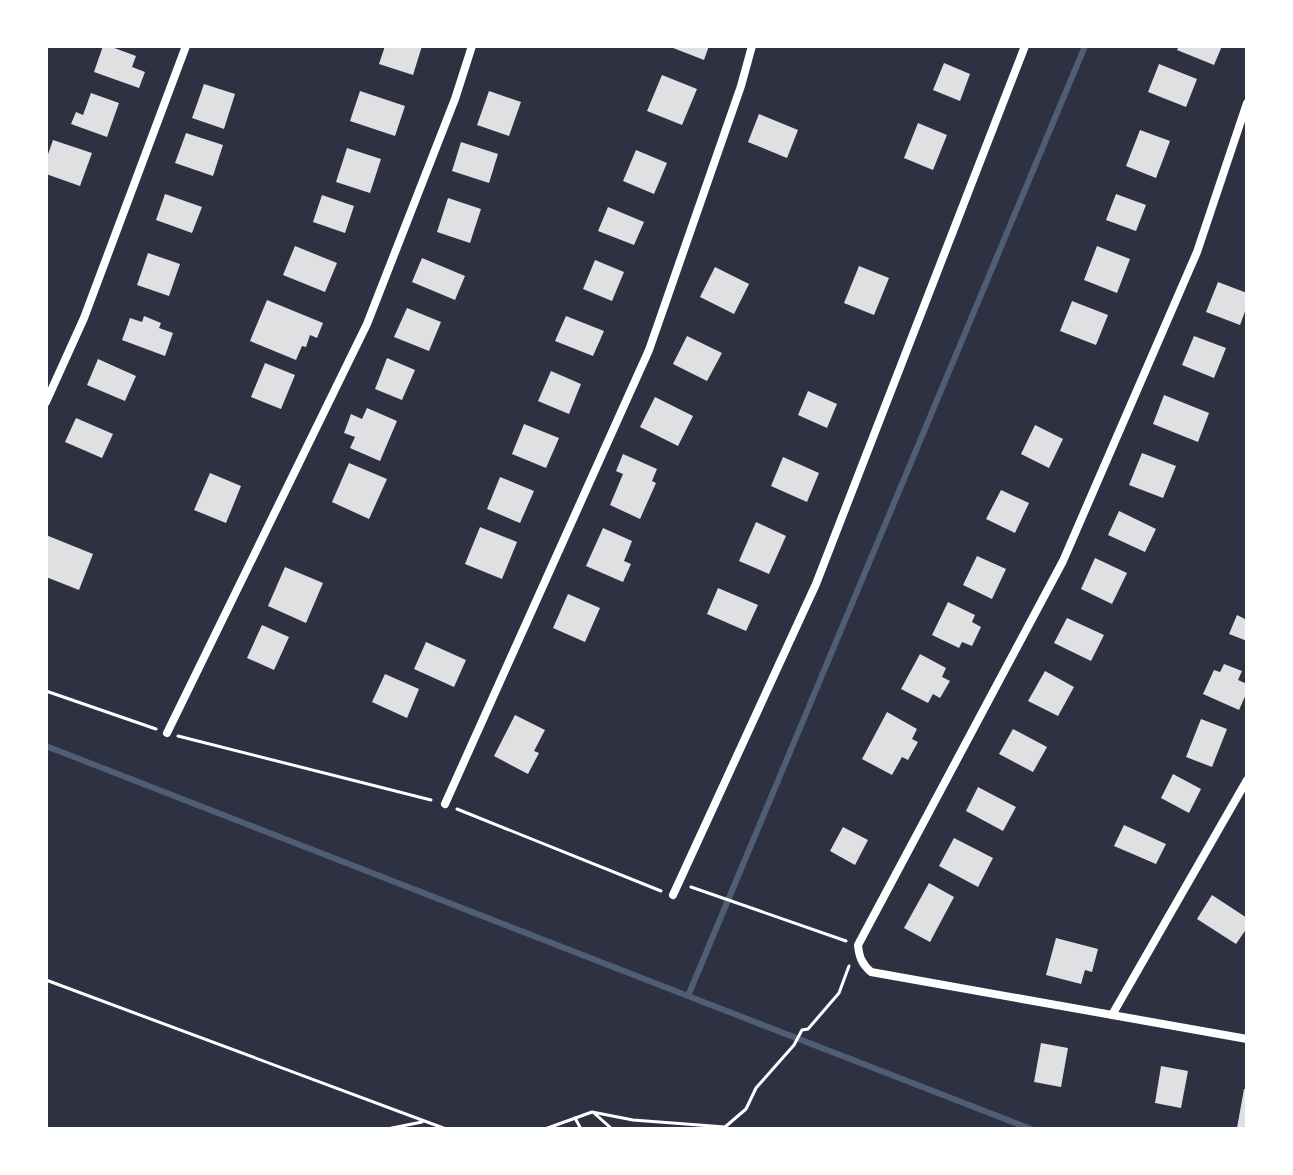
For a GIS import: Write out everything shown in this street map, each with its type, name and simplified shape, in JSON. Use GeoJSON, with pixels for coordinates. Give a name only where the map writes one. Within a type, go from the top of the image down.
{"type":"FeatureCollection","features":[{"type":"Feature","properties":{"kind":"street"},"geometry":{"type":"LineString","coordinates":[[46,402],[84,318],[186,46]]}},
{"type":"Feature","properties":{"kind":"street"},"geometry":{"type":"LineString","coordinates":[[167,733],[367,324],[455,99],[472,46]]}},
{"type":"Feature","properties":{"kind":"street"},"geometry":{"type":"LineString","coordinates":[[445,804],[649,350],[741,86],[752,46]]}},
{"type":"Feature","properties":{"kind":"street"},"geometry":{"type":"LineString","coordinates":[[673,895],[816,584],[1025,46]]}},
{"type":"Feature","properties":{"kind":"street"},"geometry":{"type":"LineString","coordinates":[[1247,103],[1197,252],[1063,561],[858,945],[859,956],[871,972],[1247,1039]]}},
{"type":"Feature","properties":{"kind":"street"},"geometry":{"type":"LineString","coordinates":[[1112,1015],[1247,780]]}},
{"type":"Feature","properties":{"kind":"path"},"geometry":{"type":"LineString","coordinates":[[46,691],[167,733],[445,804],[673,895]]}},
{"type":"Feature","properties":{"kind":"path"},"geometry":{"type":"LineString","coordinates":[[545,1129],[592,1112],[633,1120],[725,1127],[746,1109],[756,1088],[794,1045],[802,1030],[808,1029],[839,993],[858,945],[678,883]]}},
{"type":"Feature","properties":{"kind":"path"},"geometry":{"type":"LineString","coordinates":[[46,980],[446,1129]]}},
{"type":"Feature","properties":{"kind":"path"},"geometry":{"type":"LineString","coordinates":[[592,1112],[612,1129]]}},
{"type":"Feature","properties":{"kind":"path"},"geometry":{"type":"LineString","coordinates":[[575,1118],[581,1129]]}},
{"type":"Feature","properties":{"kind":"path"},"geometry":{"type":"LineString","coordinates":[[387,1129],[425,1121]]}},
{"type":"Feature","properties":{"kind":"building"},"geometry":{"type":"Polygon","coordinates":[[[103,46],[136,56],[132,67],[145,72],[139,88],[94,72],[103,46]]]}},
{"type":"Feature","properties":{"kind":"building"},"geometry":{"type":"Polygon","coordinates":[[[385,46],[422,46],[413,75],[379,64],[385,46]]]}},
{"type":"Feature","properties":{"kind":"building"},"geometry":{"type":"Polygon","coordinates":[[[668,46],[709,46],[704,60],[668,46]]]}},
{"type":"Feature","properties":{"kind":"building"},"geometry":{"type":"Polygon","coordinates":[[[1179,46],[1222,46],[1214,65],[1177,50],[1179,46]]]}},
{"type":"Feature","properties":{"kind":"building"},"geometry":{"type":"Polygon","coordinates":[[[944,63],[970,74],[960,101],[933,90],[944,63]]]}},
{"type":"Feature","properties":{"kind":"building"},"geometry":{"type":"Polygon","coordinates":[[[1159,64],[1197,79],[1186,107],[1148,92],[1159,64]]]}},
{"type":"Feature","properties":{"kind":"building"},"geometry":{"type":"Polygon","coordinates":[[[662,75],[697,89],[682,125],[647,111],[662,75]]]}},
{"type":"Feature","properties":{"kind":"building"},"geometry":{"type":"Polygon","coordinates":[[[204,84],[235,94],[224,129],[192,118],[204,84]]]}},
{"type":"Feature","properties":{"kind":"building"},"geometry":{"type":"Polygon","coordinates":[[[360,91],[405,106],[395,136],[350,121],[360,91]]]}},
{"type":"Feature","properties":{"kind":"building"},"geometry":{"type":"Polygon","coordinates":[[[489,91],[521,102],[509,136],[477,125],[489,91]]]}},
{"type":"Feature","properties":{"kind":"building"},"geometry":{"type":"Polygon","coordinates":[[[91,93],[119,103],[107,137],[71,124],[76,112],[83,115],[91,93]]]}},
{"type":"Feature","properties":{"kind":"building"},"geometry":{"type":"Polygon","coordinates":[[[759,114],[798,130],[787,158],[748,142],[759,114]]]}},
{"type":"Feature","properties":{"kind":"building"},"geometry":{"type":"Polygon","coordinates":[[[918,123],[947,135],[933,170],[904,158],[918,123]]]}},
{"type":"Feature","properties":{"kind":"building"},"geometry":{"type":"Polygon","coordinates":[[[1140,130],[1170,141],[1156,178],[1126,166],[1140,130]]]}},
{"type":"Feature","properties":{"kind":"building"},"geometry":{"type":"Polygon","coordinates":[[[186,133],[223,145],[213,176],[175,163],[186,133]]]}},
{"type":"Feature","properties":{"kind":"building"},"geometry":{"type":"Polygon","coordinates":[[[53,140],[92,153],[80,186],[46,174],[46,160],[53,140]]]}},
{"type":"Feature","properties":{"kind":"building"},"geometry":{"type":"Polygon","coordinates":[[[461,142],[498,154],[489,183],[452,171],[461,142]]]}},
{"type":"Feature","properties":{"kind":"building"},"geometry":{"type":"Polygon","coordinates":[[[347,148],[381,159],[370,193],[336,182],[347,148]]]}},
{"type":"Feature","properties":{"kind":"building"},"geometry":{"type":"Polygon","coordinates":[[[636,150],[667,163],[654,194],[623,181],[636,150]]]}},
{"type":"Feature","properties":{"kind":"building"},"geometry":{"type":"Polygon","coordinates":[[[165,194],[202,207],[192,233],[156,220],[165,194]]]}},
{"type":"Feature","properties":{"kind":"building"},"geometry":{"type":"Polygon","coordinates":[[[1116,194],[1146,205],[1136,231],[1106,220],[1116,194]]]}},
{"type":"Feature","properties":{"kind":"building"},"geometry":{"type":"Polygon","coordinates":[[[322,195],[354,206],[345,233],[313,222],[322,195]]]}},
{"type":"Feature","properties":{"kind":"building"},"geometry":{"type":"Polygon","coordinates":[[[448,198],[481,209],[470,243],[437,232],[448,198]]]}},
{"type":"Feature","properties":{"kind":"building"},"geometry":{"type":"Polygon","coordinates":[[[608,207],[644,222],[634,245],[598,231],[608,207]]]}},
{"type":"Feature","properties":{"kind":"building"},"geometry":{"type":"Polygon","coordinates":[[[295,246],[337,263],[325,292],[283,275],[295,246]]]}},
{"type":"Feature","properties":{"kind":"building"},"geometry":{"type":"Polygon","coordinates":[[[1097,246],[1130,259],[1117,293],[1084,280],[1097,246]]]}},
{"type":"Feature","properties":{"kind":"building"},"geometry":{"type":"Polygon","coordinates":[[[148,253],[180,264],[169,296],[137,285],[148,253]]]}},
{"type":"Feature","properties":{"kind":"building"},"geometry":{"type":"Polygon","coordinates":[[[422,258],[465,276],[455,300],[412,282],[422,258]]]}},
{"type":"Feature","properties":{"kind":"building"},"geometry":{"type":"Polygon","coordinates":[[[595,260],[624,272],[612,301],[583,289],[595,260]]]}},
{"type":"Feature","properties":{"kind":"building"},"geometry":{"type":"Polygon","coordinates":[[[859,266],[889,278],[874,315],[844,303],[859,266]]]}},
{"type":"Feature","properties":{"kind":"building"},"geometry":{"type":"Polygon","coordinates":[[[715,267],[749,284],[734,314],[700,297],[715,267]]]}},
{"type":"Feature","properties":{"kind":"building"},"geometry":{"type":"Polygon","coordinates":[[[1218,282],[1247,293],[1247,306],[1240,325],[1206,312],[1218,282]]]}},
{"type":"Feature","properties":{"kind":"building"},"geometry":{"type":"Polygon","coordinates":[[[267,300],[323,323],[317,338],[310,335],[296,360],[250,341],[267,300]]]}},
{"type":"Feature","properties":{"kind":"building"},"geometry":{"type":"Polygon","coordinates":[[[1072,301],[1108,315],[1096,345],[1060,331],[1072,301]]]}},
{"type":"Feature","properties":{"kind":"building"},"geometry":{"type":"Polygon","coordinates":[[[407,308],[441,322],[429,351],[394,337],[407,308]]]}},
{"type":"Feature","properties":{"kind":"building"},"geometry":{"type":"Polygon","coordinates":[[[144,316],[161,323],[159,328],[173,333],[165,356],[122,340],[130,318],[142,322],[144,316]]]}},
{"type":"Feature","properties":{"kind":"building"},"geometry":{"type":"Polygon","coordinates":[[[566,316],[604,331],[593,356],[555,341],[566,316]]]}},
{"type":"Feature","properties":{"kind":"building"},"geometry":{"type":"Polygon","coordinates":[[[687,336],[722,353],[707,381],[673,364],[687,336]]]}},
{"type":"Feature","properties":{"kind":"building"},"geometry":{"type":"Polygon","coordinates":[[[1194,336],[1226,348],[1214,378],[1182,365],[1194,336]]]}},
{"type":"Feature","properties":{"kind":"building"},"geometry":{"type":"Polygon","coordinates":[[[387,358],[415,370],[402,400],[375,389],[387,358]]]}},
{"type":"Feature","properties":{"kind":"building"},"geometry":{"type":"Polygon","coordinates":[[[98,359],[136,376],[125,401],[87,385],[98,359]]]}},
{"type":"Feature","properties":{"kind":"building"},"geometry":{"type":"Polygon","coordinates":[[[265,363],[295,375],[281,409],[251,397],[265,363]]]}},
{"type":"Feature","properties":{"kind":"building"},"geometry":{"type":"Polygon","coordinates":[[[551,371],[581,384],[569,414],[538,401],[551,371]]]}},
{"type":"Feature","properties":{"kind":"building"},"geometry":{"type":"Polygon","coordinates":[[[808,391],[837,404],[827,428],[798,415],[808,391]]]}},
{"type":"Feature","properties":{"kind":"building"},"geometry":{"type":"Polygon","coordinates":[[[1164,395],[1209,413],[1198,442],[1153,424],[1164,395]]]}},
{"type":"Feature","properties":{"kind":"building"},"geometry":{"type":"Polygon","coordinates":[[[655,397],[693,416],[678,446],[640,427],[655,397]]]}},
{"type":"Feature","properties":{"kind":"building"},"geometry":{"type":"Polygon","coordinates":[[[367,408],[397,421],[380,461],[350,448],[355,437],[344,433],[351,414],[362,419],[367,408]]]}},
{"type":"Feature","properties":{"kind":"building"},"geometry":{"type":"Polygon","coordinates":[[[76,418],[113,434],[102,458],[65,442],[76,418]]]}},
{"type":"Feature","properties":{"kind":"building"},"geometry":{"type":"Polygon","coordinates":[[[524,424],[559,438],[546,468],[512,454],[524,424]]]}},
{"type":"Feature","properties":{"kind":"building"},"geometry":{"type":"Polygon","coordinates":[[[1035,425],[1063,439],[1049,468],[1021,454],[1035,425]]]}},
{"type":"Feature","properties":{"kind":"building"},"geometry":{"type":"Polygon","coordinates":[[[1142,453],[1176,466],[1163,498],[1129,485],[1142,453]]]}},
{"type":"Feature","properties":{"kind":"building"},"geometry":{"type":"Polygon","coordinates":[[[623,454],[657,469],[652,481],[656,483],[640,519],[610,505],[623,474],[616,471],[623,454]]]}},
{"type":"Feature","properties":{"kind":"building"},"geometry":{"type":"Polygon","coordinates":[[[783,457],[819,473],[807,502],[771,486],[783,457]]]}},
{"type":"Feature","properties":{"kind":"building"},"geometry":{"type":"Polygon","coordinates":[[[349,463],[387,479],[369,519],[332,502],[349,463]]]}},
{"type":"Feature","properties":{"kind":"building"},"geometry":{"type":"Polygon","coordinates":[[[210,473],[241,486],[226,523],[194,510],[210,473]]]}},
{"type":"Feature","properties":{"kind":"building"},"geometry":{"type":"Polygon","coordinates":[[[500,477],[534,491],[520,523],[487,509],[500,477]]]}},
{"type":"Feature","properties":{"kind":"building"},"geometry":{"type":"Polygon","coordinates":[[[1001,490],[1029,503],[1015,533],[986,519],[1001,490]]]}},
{"type":"Feature","properties":{"kind":"building"},"geometry":{"type":"Polygon","coordinates":[[[1119,511],[1156,529],[1145,552],[1108,535],[1119,511]]]}},
{"type":"Feature","properties":{"kind":"building"},"geometry":{"type":"Polygon","coordinates":[[[756,522],[786,536],[769,574],[739,561],[756,522]]]}},
{"type":"Feature","properties":{"kind":"building"},"geometry":{"type":"Polygon","coordinates":[[[480,527],[517,542],[502,579],[465,564],[480,527]]]}},
{"type":"Feature","properties":{"kind":"building"},"geometry":{"type":"Polygon","coordinates":[[[603,528],[632,541],[624,561],[631,564],[623,582],[586,566],[603,528]]]}},
{"type":"Feature","properties":{"kind":"building"},"geometry":{"type":"Polygon","coordinates":[[[46,535],[93,554],[79,590],[46,577],[46,535]]]}},
{"type":"Feature","properties":{"kind":"building"},"geometry":{"type":"Polygon","coordinates":[[[977,556],[1006,569],[992,599],[963,585],[977,556]]]}},
{"type":"Feature","properties":{"kind":"building"},"geometry":{"type":"Polygon","coordinates":[[[1095,558],[1127,573],[1112,604],[1081,589],[1095,558]]]}},
{"type":"Feature","properties":{"kind":"building"},"geometry":{"type":"Polygon","coordinates":[[[285,567],[323,583],[306,623],[268,606],[285,567]]]}},
{"type":"Feature","properties":{"kind":"building"},"geometry":{"type":"Polygon","coordinates":[[[718,588],[758,605],[746,631],[707,614],[718,588]]]}},
{"type":"Feature","properties":{"kind":"building"},"geometry":{"type":"Polygon","coordinates":[[[568,594],[600,608],[585,642],[553,628],[568,594]]]}},
{"type":"Feature","properties":{"kind":"building"},"geometry":{"type":"Polygon","coordinates":[[[948,602],[975,615],[972,622],[981,627],[972,646],[962,642],[959,648],[932,635],[948,602]]]}},
{"type":"Feature","properties":{"kind":"building"},"geometry":{"type":"Polygon","coordinates":[[[1237,615],[1247,620],[1247,641],[1229,634],[1237,615]]]}},
{"type":"Feature","properties":{"kind":"building"},"geometry":{"type":"Polygon","coordinates":[[[1067,618],[1104,635],[1091,661],[1054,643],[1067,618]]]}},
{"type":"Feature","properties":{"kind":"building"},"geometry":{"type":"Polygon","coordinates":[[[262,625],[289,637],[274,670],[247,658],[262,625]]]}},
{"type":"Feature","properties":{"kind":"building"},"geometry":{"type":"Polygon","coordinates":[[[426,642],[466,660],[454,687],[414,669],[426,642]]]}},
{"type":"Feature","properties":{"kind":"building"},"geometry":{"type":"Polygon","coordinates":[[[920,654],[946,668],[942,677],[950,681],[940,698],[933,694],[928,703],[901,689],[920,654]]]}},
{"type":"Feature","properties":{"kind":"building"},"geometry":{"type":"Polygon","coordinates":[[[1224,664],[1242,671],[1238,680],[1247,684],[1239,710],[1203,694],[1214,670],[1220,672],[1224,664]]]}},
{"type":"Feature","properties":{"kind":"building"},"geometry":{"type":"Polygon","coordinates":[[[1045,671],[1074,687],[1058,716],[1028,701],[1045,671]]]}},
{"type":"Feature","properties":{"kind":"building"},"geometry":{"type":"Polygon","coordinates":[[[385,674],[419,689],[407,718],[372,702],[385,674]]]}},
{"type":"Feature","properties":{"kind":"building"},"geometry":{"type":"Polygon","coordinates":[[[887,712],[917,729],[912,739],[918,742],[908,760],[902,757],[892,775],[862,759],[887,712]]]}},
{"type":"Feature","properties":{"kind":"building"},"geometry":{"type":"Polygon","coordinates":[[[515,715],[545,730],[534,751],[539,753],[528,774],[494,756],[515,715]]]}},
{"type":"Feature","properties":{"kind":"building"},"geometry":{"type":"Polygon","coordinates":[[[1201,719],[1227,729],[1212,767],[1186,757],[1201,719]]]}},
{"type":"Feature","properties":{"kind":"building"},"geometry":{"type":"Polygon","coordinates":[[[1013,729],[1047,747],[1033,772],[999,754],[1013,729]]]}},
{"type":"Feature","properties":{"kind":"building"},"geometry":{"type":"Polygon","coordinates":[[[1173,774],[1201,789],[1189,813],[1161,798],[1173,774]]]}},
{"type":"Feature","properties":{"kind":"building"},"geometry":{"type":"Polygon","coordinates":[[[978,787],[1016,807],[1003,831],[966,811],[978,787]]]}},
{"type":"Feature","properties":{"kind":"building"},"geometry":{"type":"Polygon","coordinates":[[[1124,825],[1166,844],[1156,864],[1114,846],[1124,825]]]}},
{"type":"Feature","properties":{"kind":"building"},"geometry":{"type":"Polygon","coordinates":[[[843,827],[868,840],[855,865],[830,851],[843,827]]]}},
{"type":"Feature","properties":{"kind":"building"},"geometry":{"type":"Polygon","coordinates":[[[954,838],[993,858],[978,887],[939,866],[954,838]]]}},
{"type":"Feature","properties":{"kind":"building"},"geometry":{"type":"Polygon","coordinates":[[[929,883],[954,897],[930,942],[904,928],[929,883]]]}},
{"type":"Feature","properties":{"kind":"building"},"geometry":{"type":"Polygon","coordinates":[[[1212,895],[1247,918],[1247,928],[1236,944],[1197,919],[1212,895]]]}},
{"type":"Feature","properties":{"kind":"building"},"geometry":{"type":"Polygon","coordinates":[[[1056,938],[1098,949],[1092,972],[1085,970],[1081,984],[1046,975],[1056,938]]]}},
{"type":"Feature","properties":{"kind":"building"},"geometry":{"type":"Polygon","coordinates":[[[1041,1043],[1068,1048],[1061,1087],[1034,1082],[1041,1043]]]}},
{"type":"Feature","properties":{"kind":"building"},"geometry":{"type":"Polygon","coordinates":[[[1161,1066],[1188,1071],[1181,1108],[1155,1103],[1161,1066]]]}},
{"type":"Feature","properties":{"kind":"building"},"geometry":{"type":"Polygon","coordinates":[[[1244,1089],[1247,1089],[1247,1129],[1241,1129],[1237,1128],[1244,1089]]]}},
{"type":"Feature","properties":{"kind":"waterway"},"geometry":{"type":"LineString","coordinates":[[46,746],[688,996],[1085,46]]}},
{"type":"Feature","properties":{"kind":"waterway"},"geometry":{"type":"LineString","coordinates":[[688,996],[1031,1129]]}}]}
